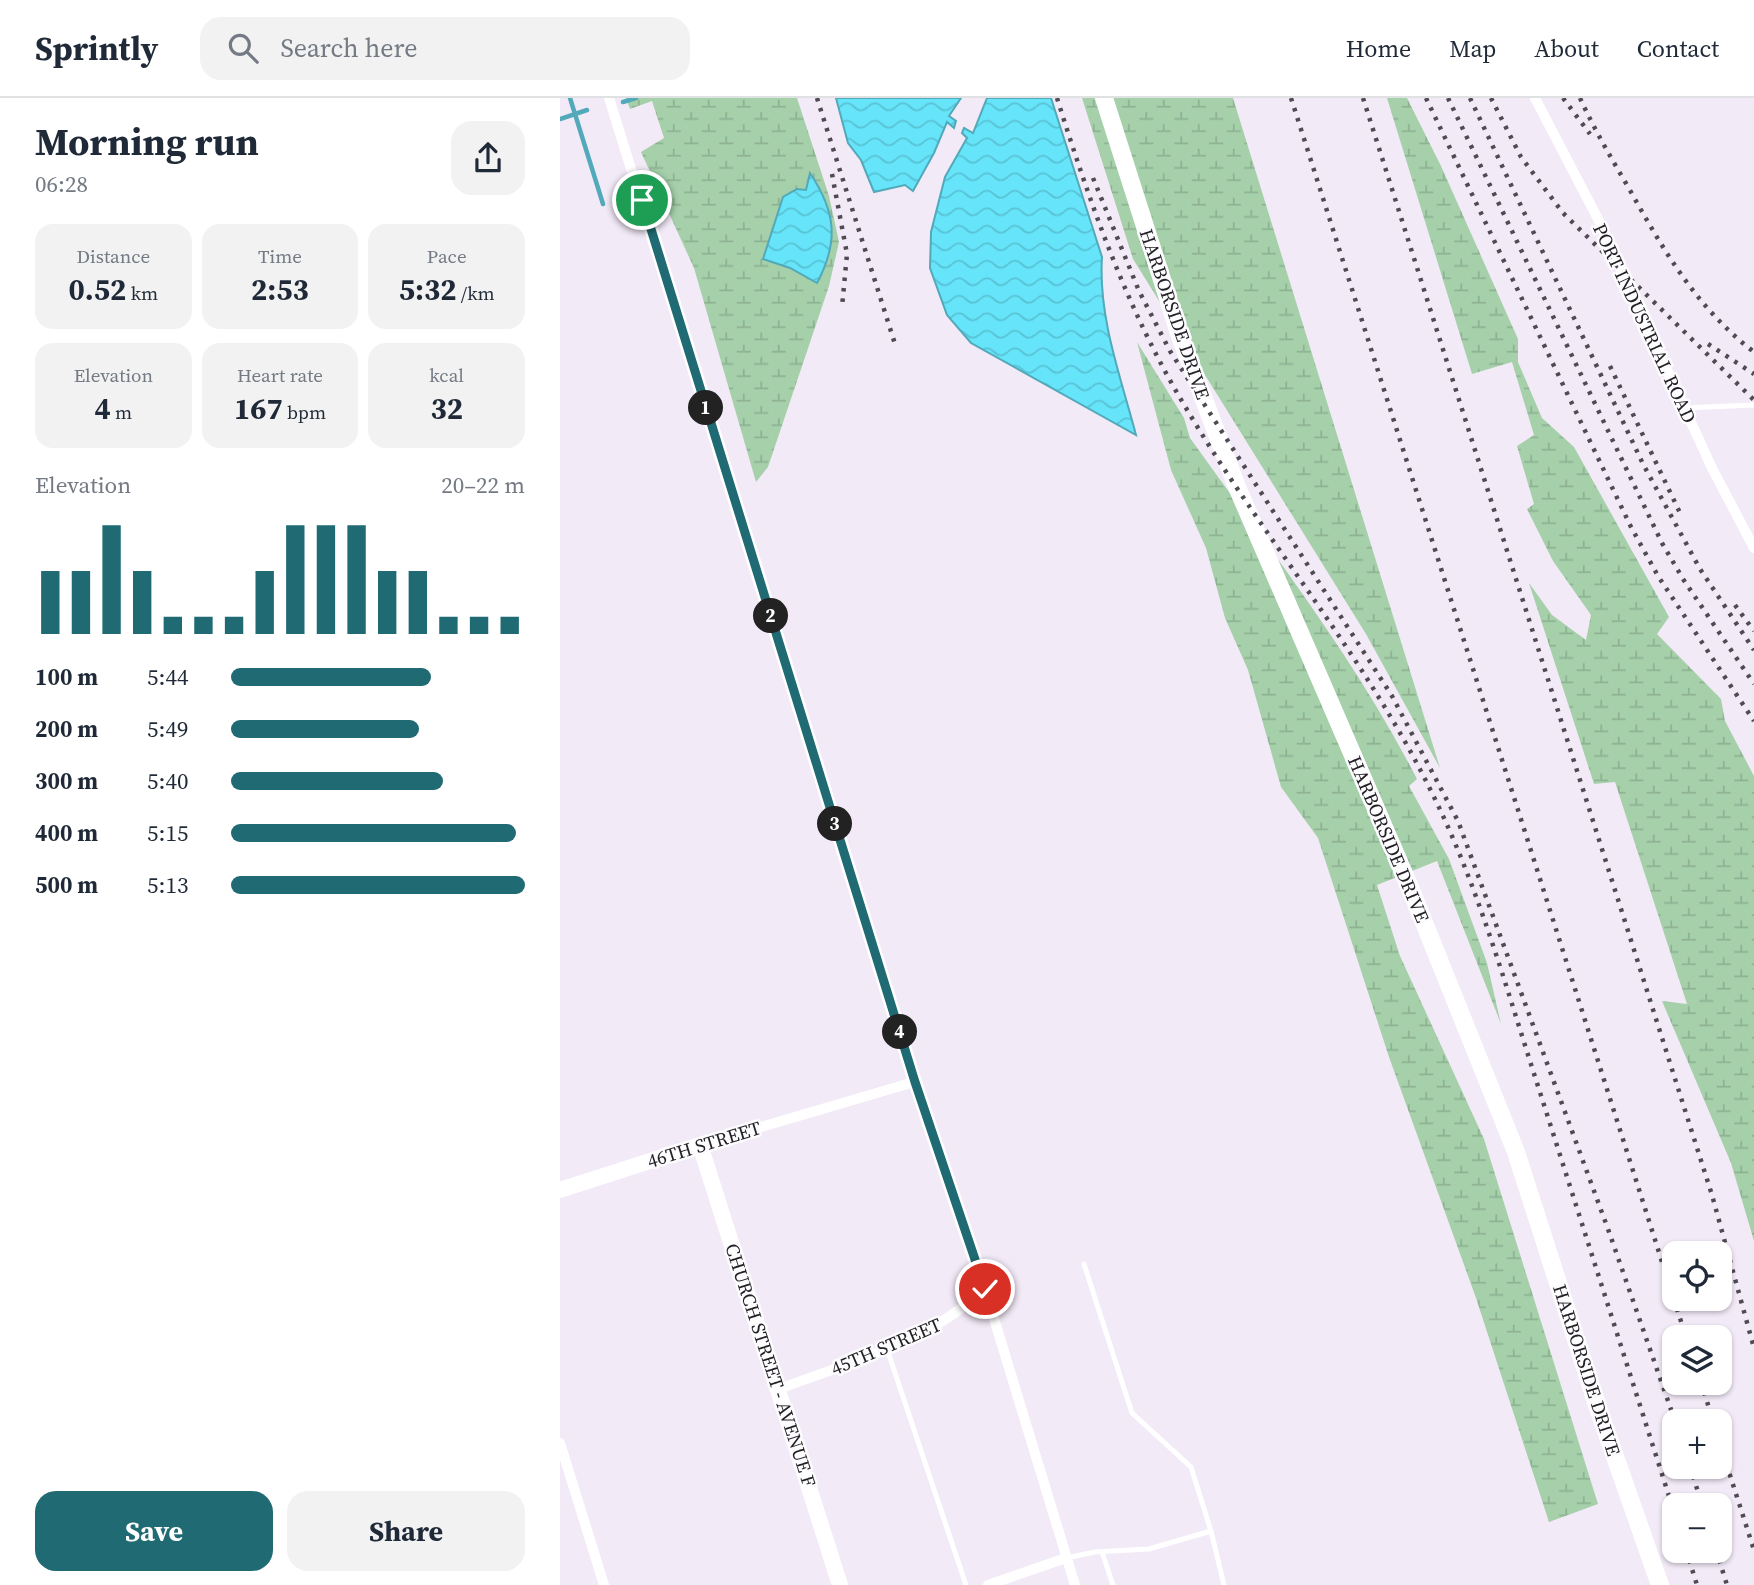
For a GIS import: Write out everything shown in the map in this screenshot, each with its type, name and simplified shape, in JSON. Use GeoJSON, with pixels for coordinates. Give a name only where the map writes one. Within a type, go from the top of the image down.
{"type":"FeatureCollection","features":[{"type":"Feature","properties":{"kind":"main road","name":"HARBORSIDE DRIVE"},"geometry":{"type":"LineString","coordinates":[[1104,98],[1180,336],[1237,487],[1409,885],[1516,1152],[1598,1408],[1660,1585]]}},
{"type":"Feature","properties":{"kind":"street"},"geometry":{"type":"LineString","coordinates":[[609,98],[915,1082],[985,1289],[1074,1585]]}},
{"type":"Feature","properties":{"kind":"street","name":"PORT INDUSTRIAL ROAD"},"geometry":{"type":"LineString","coordinates":[[1535,98],[1598,219],[1684,408],[1754,548]]}},
{"type":"Feature","properties":{"kind":"street","name":"46TH STREET"},"geometry":{"type":"LineString","coordinates":[[560,1190],[700,1145],[915,1082]]}},
{"type":"Feature","properties":{"kind":"street","name":"CHURCH STREET - AVENUE F"},"geometry":{"type":"LineString","coordinates":[[700,1145],[840,1585]]}},
{"type":"Feature","properties":{"kind":"street","name":"45TH STREET"},"geometry":{"type":"LineString","coordinates":[[779,1389],[887,1349],[932,1329],[962,1310],[985,1289]]}},
{"type":"Feature","properties":{"kind":"street"},"geometry":{"type":"LineString","coordinates":[[561,1451],[604,1585]]}},
{"type":"Feature","properties":{"kind":"street"},"geometry":{"type":"LineString","coordinates":[[988,1585],[1066,1558]]}},
{"type":"Feature","properties":{"kind":"lane"},"geometry":{"type":"LineString","coordinates":[[1684,408],[1754,405]]}},
{"type":"Feature","properties":{"kind":"lane"},"geometry":{"type":"LineString","coordinates":[[1084,1264],[1132,1413],[1191,1467],[1224,1585]]}},
{"type":"Feature","properties":{"kind":"lane"},"geometry":{"type":"LineString","coordinates":[[887,1349],[966,1585]]}},
{"type":"Feature","properties":{"kind":"lane"},"geometry":{"type":"LineString","coordinates":[[1066,1558],[1149,1549],[1211,1531]]}},
{"type":"Feature","properties":{"kind":"lane"},"geometry":{"type":"LineString","coordinates":[[1102,1552],[1113,1585]]}},
{"type":"Feature","properties":{"kind":"green space"},"geometry":{"type":"Polygon","coordinates":[[[626,98],[797,98],[829,196],[839,242],[829,286],[768,467],[756,482],[694,268],[641,152],[664,138],[652,101],[630,109],[626,98]]]}},
{"type":"Feature","properties":{"kind":"green space"},"geometry":{"type":"Polygon","coordinates":[[[1082,98],[1233,98],[1440,768],[1366,634],[1133,259],[1082,98]]]}},
{"type":"Feature","properties":{"kind":"green space"},"geometry":{"type":"Polygon","coordinates":[[[1387,98],[1407,98],[1441,166],[1518,339],[1518,362],[1542,418],[1574,447],[1669,617],[1657,634],[1721,699],[1725,721],[1754,776],[1754,1241],[1731,1163],[1662,1001],[1687,1004],[1615,782],[1594,784],[1529,583],[1552,615],[1586,640],[1591,615],[1553,561],[1527,509],[1534,504],[1517,446],[1534,435],[1512,362],[1472,374],[1387,98]]]}},
{"type":"Feature","properties":{"kind":"green space"},"geometry":{"type":"Polygon","coordinates":[[[1137,342],[1184,418],[1190,438],[1310,604],[1366,689],[1417,779],[1409,786],[1449,859],[1487,963],[1501,1024],[1437,861],[1377,885],[1400,956],[1484,1139],[1598,1504],[1549,1522],[1476,1298],[1389,1057],[1318,838],[1281,787],[1248,670],[1225,618],[1206,548],[1171,470],[1137,342]]]}},
{"type":"Feature","properties":{"kind":"water"},"geometry":{"type":"Polygon","coordinates":[[[836,98],[961,98],[949,116],[956,121],[954,128],[947,122],[913,191],[905,185],[874,192],[861,160],[848,143],[836,98]]]}},
{"type":"Feature","properties":{"kind":"water"},"geometry":{"type":"Polygon","coordinates":[[[987,98],[1051,98],[1102,257],[1107,325],[1136,435],[971,343],[947,315],[930,268],[931,232],[945,177],[967,138],[962,133],[964,128],[973,133],[987,98]]]}},
{"type":"Feature","properties":{"kind":"water"},"geometry":{"type":"Polygon","coordinates":[[[810,173],[825,201],[832,227],[829,254],[817,283],[790,268],[763,259],[783,197],[797,189],[806,190],[810,173]]]}},
{"type":"Feature","properties":{"kind":"waterway"},"geometry":{"type":"LineString","coordinates":[[570,98],[603,204]]}},
{"type":"Feature","properties":{"kind":"waterway"},"geometry":{"type":"LineString","coordinates":[[623,102],[636,98]]}},
{"type":"Feature","properties":{"kind":"waterway"},"geometry":{"type":"LineString","coordinates":[[560,119],[587,110]]}},
{"type":"Feature","properties":{"kind":"railway"},"geometry":{"type":"LineString","coordinates":[[817,98],[895,344]]}},
{"type":"Feature","properties":{"kind":"railway"},"geometry":{"type":"LineString","coordinates":[[1057,98],[1112,257],[1165,371],[1216,456],[1374,690],[1447,824],[1501,971],[1668,1493]]}},
{"type":"Feature","properties":{"kind":"railway"},"geometry":{"type":"LineString","coordinates":[[1291,98],[1682,1325]]}},
{"type":"Feature","properties":{"kind":"railway"},"geometry":{"type":"LineString","coordinates":[[1363,98],[1712,1195],[1754,1348]]}},
{"type":"Feature","properties":{"kind":"railway"},"geometry":{"type":"LineString","coordinates":[[1426,98],[1631,527],[1658,576],[1754,721]]}},
{"type":"Feature","properties":{"kind":"railway"},"geometry":{"type":"LineString","coordinates":[[1448,98],[1662,543],[1754,684]]}},
{"type":"Feature","properties":{"kind":"railway"},"geometry":{"type":"LineString","coordinates":[[1470,98],[1643,464],[1700,569],[1754,650]]}},
{"type":"Feature","properties":{"kind":"railway"},"geometry":{"type":"LineString","coordinates":[[1491,98],[1521,157],[1563,213],[1754,400]]}},
{"type":"Feature","properties":{"kind":"railway"},"geometry":{"type":"LineString","coordinates":[[1563,98],[1590,134]]}},
{"type":"Feature","properties":{"kind":"railway"},"geometry":{"type":"LineString","coordinates":[[1580,98],[1604,146],[1684,279],[1716,317],[1754,352]]}},
{"type":"Feature","properties":{"kind":"railway"},"geometry":{"type":"LineString","coordinates":[[832,174],[847,254],[842,307]]}},
{"type":"Feature","properties":{"kind":"railway"},"geometry":{"type":"LineString","coordinates":[[1093,178],[1139,291],[1170,351],[1392,696],[1458,821],[1608,1229],[1671,1409]]}},
{"type":"Feature","properties":{"kind":"railway"},"geometry":{"type":"LineString","coordinates":[[1708,344],[1754,374]]}},
{"type":"Feature","properties":{"kind":"railway"},"geometry":{"type":"LineString","coordinates":[[1610,366],[1681,515]]}},
{"type":"Feature","properties":{"kind":"railway"},"geometry":{"type":"LineString","coordinates":[[1735,605],[1754,631]]}},
{"type":"Feature","properties":{"kind":"railway"},"geometry":{"type":"LineString","coordinates":[[1705,1395],[1709,1409]]}},
{"type":"Feature","properties":{"kind":"railway"},"geometry":{"type":"LineString","coordinates":[[1694,1479],[1698,1493]]}},
{"type":"Feature","properties":{"kind":"railway"},"geometry":{"type":"LineString","coordinates":[[1731,1479],[1754,1550]]}},
{"type":"Feature","properties":{"kind":"railway"},"geometry":{"type":"LineString","coordinates":[[1690,1563],[1697,1585]]}},
{"type":"Feature","properties":{"kind":"railway"},"geometry":{"type":"LineString","coordinates":[[1720,1563],[1727,1585]]}},
{"type":"Feature","properties":{"kind":"route"},"geometry":{"type":"LineString","coordinates":[[642,200],[915,1082],[985,1289]]}}]}
